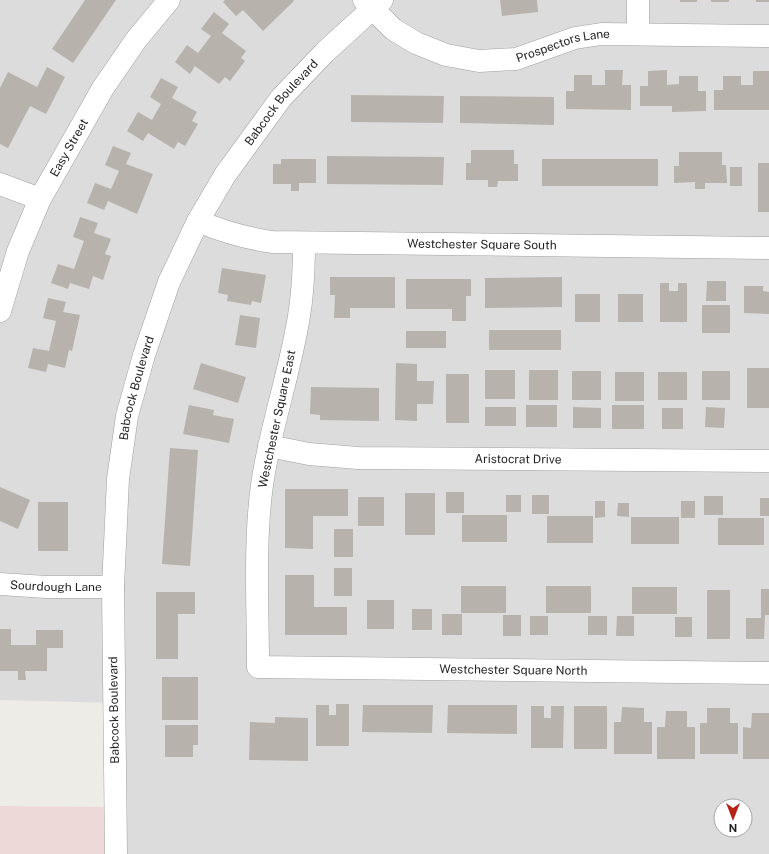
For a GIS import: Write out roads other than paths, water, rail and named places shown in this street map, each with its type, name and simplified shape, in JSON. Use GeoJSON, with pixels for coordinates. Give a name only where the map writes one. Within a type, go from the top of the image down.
{"type":"FeatureCollection","features":[{"type":"Feature","properties":{"kind":"street","name":"Easy Street"},"geometry":{"type":"LineString","coordinates":[[0,312],[18,251],[40,199],[103,88],[136,40],[169,0]]}},
{"type":"Feature","properties":{"kind":"street"},"geometry":{"type":"LineString","coordinates":[[638,0],[638,34]]}},
{"type":"Feature","properties":{"kind":"street","name":"Prospectors Lane"},"geometry":{"type":"LineString","coordinates":[[373,3],[393,29],[416,43],[446,54],[479,61],[516,59],[575,38],[601,34],[769,36]]}},
{"type":"Feature","properties":{"kind":"street","name":"Babcock Boulevard"},"geometry":{"type":"LineString","coordinates":[[116,854],[113,587],[118,479],[127,416],[144,355],[169,282],[198,221],[225,175],[281,98],[373,3]]}},
{"type":"Feature","properties":{"kind":"street"},"geometry":{"type":"LineString","coordinates":[[0,184],[40,199]]}},
{"type":"Feature","properties":{"kind":"street","name":"Westchester Square South"},"geometry":{"type":"LineString","coordinates":[[198,221],[222,232],[272,242],[769,248]]}},
{"type":"Feature","properties":{"kind":"street","name":"Westchester Square East"},"geometry":{"type":"LineString","coordinates":[[258,667],[259,528],[262,486],[269,446],[285,385],[299,316],[304,243]]}},
{"type":"Feature","properties":{"kind":"street","name":"Aristocrat Drive"},"geometry":{"type":"LineString","coordinates":[[269,446],[309,454],[358,458],[769,461]]}},
{"type":"Feature","properties":{"kind":"street","name":"Sourdough Lane"},"geometry":{"type":"LineString","coordinates":[[0,584],[46,587],[113,587]]}},
{"type":"Feature","properties":{"kind":"street","name":"Westchester Square North"},"geometry":{"type":"LineString","coordinates":[[258,667],[769,673]]}}]}
